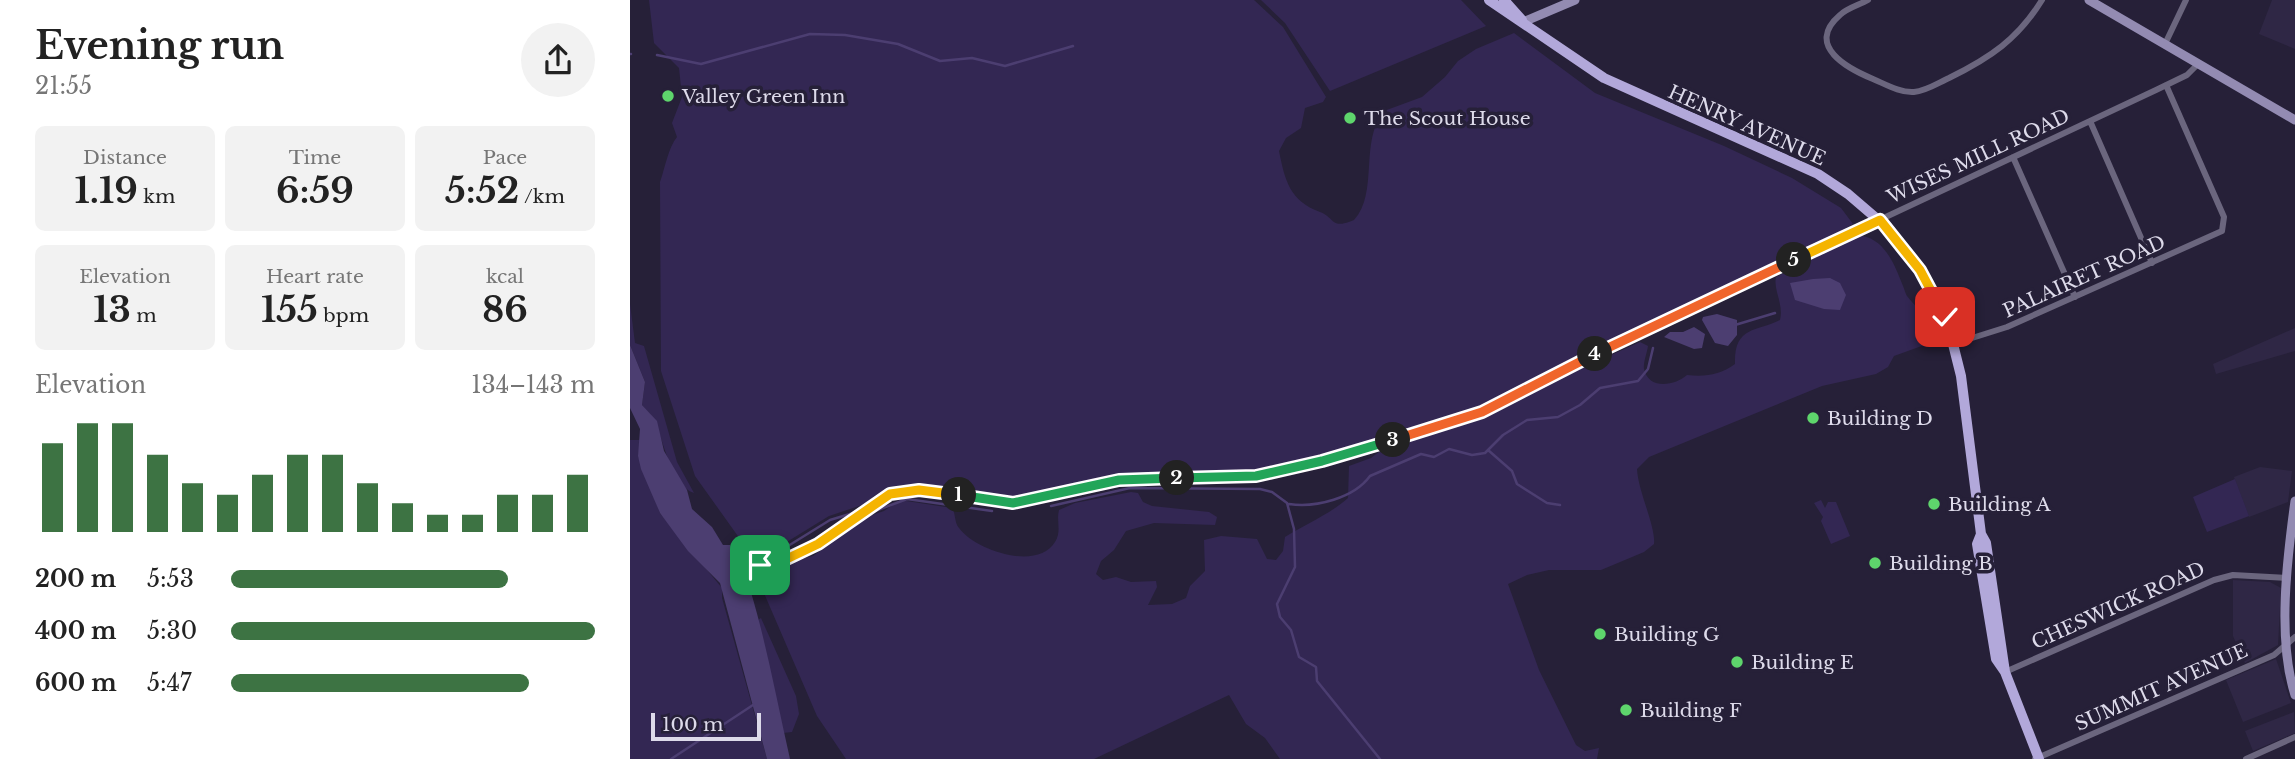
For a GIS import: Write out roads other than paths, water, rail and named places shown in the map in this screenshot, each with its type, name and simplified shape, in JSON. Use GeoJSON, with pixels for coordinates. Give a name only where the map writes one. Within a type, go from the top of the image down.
{"type":"FeatureCollection","features":[{"type":"Feature","properties":{"kind":"main road","name":"HENRY AVENUE"},"geometry":{"type":"LineString","coordinates":[[1489,0],[1505,14],[1523,22],[1576,61],[1611,81],[1818,174],[1880,220],[1901,243],[1928,283],[1953,344],[1961,376],[1981,534],[1986,542],[2004,672],[2037,759]]}},
{"type":"Feature","properties":{"kind":"main road","name":"HENRY AVENUE"},"geometry":{"type":"LineString","coordinates":[[1504,0],[1523,22]]}},
{"type":"Feature","properties":{"kind":"street"},"geometry":{"type":"LineString","coordinates":[[1523,22],[1575,0]]}},
{"type":"Feature","properties":{"kind":"street"},"geometry":{"type":"LineString","coordinates":[[1868,0],[1841,13],[1830,29],[1830,49],[1840,64],[1900,90],[1916,92],[1982,62],[2001,49],[2024,27],[2042,0]]}},
{"type":"Feature","properties":{"kind":"street"},"geometry":{"type":"LineString","coordinates":[[2089,0],[2295,120]]}},
{"type":"Feature","properties":{"kind":"street"},"geometry":{"type":"LineString","coordinates":[[2165,44],[2186,0]]}},
{"type":"Feature","properties":{"kind":"street","name":"WISES MILL ROAD"},"geometry":{"type":"LineString","coordinates":[[744,559],[760,565],[774,565],[824,540],[884,496],[901,491],[929,491],[1013,503],[1129,479],[1256,476],[1354,453],[1482,412],[1577,362],[2187,75],[2198,64]]}},
{"type":"Feature","properties":{"kind":"street","name":"PALAIRET ROAD"},"geometry":{"type":"LineString","coordinates":[[1953,344],[2007,327],[2216,236],[2223,228],[2224,216],[2166,85]]}},
{"type":"Feature","properties":{"kind":"street"},"geometry":{"type":"LineString","coordinates":[[2090,121],[2152,263]]}},
{"type":"Feature","properties":{"kind":"street"},"geometry":{"type":"LineString","coordinates":[[2013,157],[2075,297]]}},
{"type":"Feature","properties":{"kind":"street"},"geometry":{"type":"LineString","coordinates":[[2295,500],[2288,578],[2286,645],[2295,695]]}},
{"type":"Feature","properties":{"kind":"street","name":"CHESWICK ROAD"},"geometry":{"type":"LineString","coordinates":[[2004,672],[2214,580],[2233,575],[2288,578]]}},
{"type":"Feature","properties":{"kind":"street","name":"SUMMIT AVENUE"},"geometry":{"type":"LineString","coordinates":[[2037,759],[2274,654],[2295,637]]}},
{"type":"Feature","properties":{"kind":"street"},"geometry":{"type":"LineString","coordinates":[[2246,759],[2295,737]]}},
{"type":"Feature","properties":{"kind":"waterway"},"geometry":{"type":"LineString","coordinates":[[657,55],[701,64],[810,34],[845,35],[898,44],[940,61],[972,58],[1005,66],[1073,46]]}},
{"type":"Feature","properties":{"kind":"waterway"},"geometry":{"type":"LineString","coordinates":[[1735,325],[1775,313]]}},
{"type":"Feature","properties":{"kind":"waterway"},"geometry":{"type":"LineString","coordinates":[[1289,504],[1334,500],[1354,490],[1370,476],[1421,454],[1434,457],[1449,449],[1472,455],[1485,453],[1503,435],[1527,420],[1558,417],[1580,405],[1600,388],[1638,381],[1648,369],[1653,348]]}},
{"type":"Feature","properties":{"kind":"waterway"},"geometry":{"type":"LineString","coordinates":[[1488,450],[1512,471],[1517,484],[1547,503],[1560,505]]}},
{"type":"Feature","properties":{"kind":"waterway"},"geometry":{"type":"LineString","coordinates":[[1051,506],[1130,488],[1260,489],[1272,492],[1287,503],[1294,529],[1295,567],[1277,604],[1280,617],[1291,630],[1299,657],[1316,667],[1317,681],[1380,759]]}},
{"type":"Feature","properties":{"kind":"waterway"},"geometry":{"type":"LineString","coordinates":[[875,511],[907,499],[992,511]]}},
{"type":"Feature","properties":{"kind":"waterway"},"geometry":{"type":"LineString","coordinates":[[750,552],[767,559],[830,520],[853,513]]}},
{"type":"Feature","properties":{"kind":"waterway"},"geometry":{"type":"LineString","coordinates":[[671,759],[753,705]]}},
{"type":"Feature","properties":{"kind":"place","name":"Valley Green Inn"},"geometry":{"type":"Point","coordinates":[668,96]}},
{"type":"Feature","properties":{"kind":"place","name":"The Scout House"},"geometry":{"type":"Point","coordinates":[1350,118]}},
{"type":"Feature","properties":{"kind":"place","name":"Building D"},"geometry":{"type":"Point","coordinates":[1813,418]}},
{"type":"Feature","properties":{"kind":"place","name":"Building A"},"geometry":{"type":"Point","coordinates":[1934,504]}},
{"type":"Feature","properties":{"kind":"place","name":"Building B"},"geometry":{"type":"Point","coordinates":[1875,563]}},
{"type":"Feature","properties":{"kind":"place","name":"Building G"},"geometry":{"type":"Point","coordinates":[1600,634]}},
{"type":"Feature","properties":{"kind":"place","name":"Building E"},"geometry":{"type":"Point","coordinates":[1737,662]}},
{"type":"Feature","properties":{"kind":"place","name":"Building F"},"geometry":{"type":"Point","coordinates":[1626,710]}}]}
